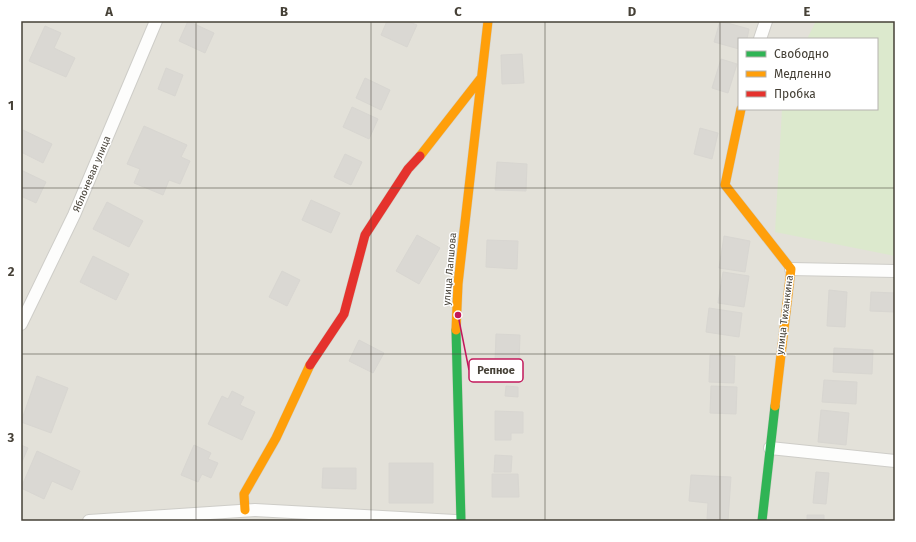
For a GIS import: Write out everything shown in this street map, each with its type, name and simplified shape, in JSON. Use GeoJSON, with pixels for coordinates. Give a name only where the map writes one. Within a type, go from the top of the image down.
{"type":"FeatureCollection","features":[{"type":"Feature","properties":{"kind":"street","name":"Яблоневая улица"},"geometry":{"type":"LineString","coordinates":[[21,324],[74,215],[156,21]]}},
{"type":"Feature","properties":{"kind":"street","name":"улица Лапшова"},"geometry":{"type":"LineString","coordinates":[[461,521],[456,332],[458,284],[488,21]]}},
{"type":"Feature","properties":{"kind":"street"},"geometry":{"type":"LineString","coordinates":[[760,38],[766,21]]}},
{"type":"Feature","properties":{"kind":"street"},"geometry":{"type":"LineString","coordinates":[[245,510],[244,494],[276,438],[313,359],[344,314],[365,236],[408,169],[431,143],[481,77]]}},
{"type":"Feature","properties":{"kind":"street","name":"улица Тиханкина"},"geometry":{"type":"LineString","coordinates":[[742,110],[726,186],[791,268],[762,521]]}},
{"type":"Feature","properties":{"kind":"street"},"geometry":{"type":"LineString","coordinates":[[791,268],[895,271]]}},
{"type":"Feature","properties":{"kind":"street"},"geometry":{"type":"LineString","coordinates":[[770,448],[895,461]]}},
{"type":"Feature","properties":{"kind":"street"},"geometry":{"type":"LineString","coordinates":[[89,521],[245,510],[455,521]]}},
{"type":"Feature","properties":{"kind":"shaded area"},"geometry":{"type":"Polygon","coordinates":[[[21,21],[895,21],[895,521],[21,521],[21,21]]]}},
{"type":"Feature","properties":{"kind":"green space"},"geometry":{"type":"Polygon","coordinates":[[[816,21],[895,21],[895,256],[775,232],[782,110],[878,110],[878,38],[808,38],[816,21]]]}},
{"type":"Feature","properties":{"kind":"building"},"geometry":{"type":"Polygon","coordinates":[[[188,21],[214,33],[205,53],[179,41],[188,21]]]}},
{"type":"Feature","properties":{"kind":"building"},"geometry":{"type":"Polygon","coordinates":[[[387,21],[407,21],[417,25],[407,47],[381,35],[387,21]]]}},
{"type":"Feature","properties":{"kind":"building"},"geometry":{"type":"Polygon","coordinates":[[[720,21],[749,29],[747,38],[738,38],[738,49],[714,42],[720,21]]]}},
{"type":"Feature","properties":{"kind":"building"},"geometry":{"type":"Polygon","coordinates":[[[45,26],[61,33],[54,48],[75,58],[66,77],[29,61],[45,26]]]}},
{"type":"Feature","properties":{"kind":"building"},"geometry":{"type":"Polygon","coordinates":[[[522,54],[524,83],[502,84],[501,55],[522,54]]]}},
{"type":"Feature","properties":{"kind":"building"},"geometry":{"type":"Polygon","coordinates":[[[721,59],[737,64],[728,93],[712,88],[721,59]]]}},
{"type":"Feature","properties":{"kind":"building"},"geometry":{"type":"Polygon","coordinates":[[[166,68],[183,75],[175,96],[158,89],[166,68]]]}},
{"type":"Feature","properties":{"kind":"building"},"geometry":{"type":"Polygon","coordinates":[[[365,78],[390,90],[381,110],[356,98],[365,78]]]}},
{"type":"Feature","properties":{"kind":"building"},"geometry":{"type":"Polygon","coordinates":[[[352,107],[378,119],[369,139],[343,127],[352,107]]]}},
{"type":"Feature","properties":{"kind":"building"},"geometry":{"type":"Polygon","coordinates":[[[144,126],[187,145],[181,157],[190,161],[180,184],[169,180],[163,195],[134,183],[140,169],[127,164],[144,126]]]}},
{"type":"Feature","properties":{"kind":"building"},"geometry":{"type":"Polygon","coordinates":[[[700,128],[718,133],[712,159],[694,154],[700,128]]]}},
{"type":"Feature","properties":{"kind":"building"},"geometry":{"type":"Polygon","coordinates":[[[23,130],[52,144],[43,163],[21,152],[21,134],[23,130]]]}},
{"type":"Feature","properties":{"kind":"building"},"geometry":{"type":"Polygon","coordinates":[[[345,154],[362,162],[351,185],[334,177],[345,154]]]}},
{"type":"Feature","properties":{"kind":"building"},"geometry":{"type":"Polygon","coordinates":[[[497,162],[527,164],[526,191],[495,190],[497,162]]]}},
{"type":"Feature","properties":{"kind":"building"},"geometry":{"type":"Polygon","coordinates":[[[21,170],[46,182],[36,203],[21,196],[21,170]]]}},
{"type":"Feature","properties":{"kind":"building"},"geometry":{"type":"Polygon","coordinates":[[[311,200],[340,213],[331,233],[302,220],[311,200]]]}},
{"type":"Feature","properties":{"kind":"building"},"geometry":{"type":"Polygon","coordinates":[[[107,202],[143,221],[129,247],[93,229],[107,202]]]}},
{"type":"Feature","properties":{"kind":"building"},"geometry":{"type":"Polygon","coordinates":[[[417,235],[440,248],[419,284],[396,271],[417,235]]]}},
{"type":"Feature","properties":{"kind":"building"},"geometry":{"type":"Polygon","coordinates":[[[724,236],[750,241],[745,272],[719,268],[724,236]]]}},
{"type":"Feature","properties":{"kind":"building"},"geometry":{"type":"Polygon","coordinates":[[[487,240],[518,241],[517,269],[486,267],[487,240]]]}},
{"type":"Feature","properties":{"kind":"building"},"geometry":{"type":"Polygon","coordinates":[[[93,256],[129,274],[116,300],[80,282],[93,256]]]}},
{"type":"Feature","properties":{"kind":"building"},"geometry":{"type":"Polygon","coordinates":[[[282,271],[300,280],[287,306],[269,297],[282,271]]]}},
{"type":"Feature","properties":{"kind":"building"},"geometry":{"type":"Polygon","coordinates":[[[723,272],[749,276],[744,307],[718,303],[723,272]]]}},
{"type":"Feature","properties":{"kind":"building"},"geometry":{"type":"Polygon","coordinates":[[[829,290],[847,292],[845,327],[827,326],[829,290]]]}},
{"type":"Feature","properties":{"kind":"building"},"geometry":{"type":"Polygon","coordinates":[[[871,292],[895,293],[895,312],[870,311],[871,292]]]}},
{"type":"Feature","properties":{"kind":"building"},"geometry":{"type":"Polygon","coordinates":[[[709,308],[742,313],[739,337],[706,332],[709,308]]]}},
{"type":"Feature","properties":{"kind":"building"},"geometry":{"type":"Polygon","coordinates":[[[496,334],[520,335],[519,363],[495,362],[496,334]]]}},
{"type":"Feature","properties":{"kind":"building"},"geometry":{"type":"Polygon","coordinates":[[[359,340],[384,353],[373,373],[349,361],[359,340]]]}},
{"type":"Feature","properties":{"kind":"building"},"geometry":{"type":"Polygon","coordinates":[[[834,348],[873,350],[872,374],[833,372],[834,348]]]}},
{"type":"Feature","properties":{"kind":"building"},"geometry":{"type":"Polygon","coordinates":[[[710,355],[735,356],[734,383],[709,382],[710,355]]]}},
{"type":"Feature","properties":{"kind":"building"},"geometry":{"type":"Polygon","coordinates":[[[37,376],[68,388],[51,433],[21,422],[37,376]]]}},
{"type":"Feature","properties":{"kind":"building"},"geometry":{"type":"Polygon","coordinates":[[[824,380],[857,382],[856,404],[822,402],[824,380]]]}},
{"type":"Feature","properties":{"kind":"building"},"geometry":{"type":"Polygon","coordinates":[[[506,386],[518,387],[518,397],[505,396],[506,386]]]}},
{"type":"Feature","properties":{"kind":"building"},"geometry":{"type":"Polygon","coordinates":[[[711,386],[737,387],[736,414],[710,413],[711,386]]]}},
{"type":"Feature","properties":{"kind":"building"},"geometry":{"type":"Polygon","coordinates":[[[232,391],[244,397],[240,405],[255,412],[242,440],[208,424],[222,396],[228,399],[232,391]]]}},
{"type":"Feature","properties":{"kind":"building"},"geometry":{"type":"Polygon","coordinates":[[[821,410],[849,413],[846,445],[818,442],[821,410]]]}},
{"type":"Feature","properties":{"kind":"building"},"geometry":{"type":"Polygon","coordinates":[[[495,411],[523,412],[523,433],[511,433],[511,440],[495,440],[495,411]]]}},
{"type":"Feature","properties":{"kind":"building"},"geometry":{"type":"Polygon","coordinates":[[[21,445],[28,448],[21,464],[21,445]]]}},
{"type":"Feature","properties":{"kind":"building"},"geometry":{"type":"Polygon","coordinates":[[[194,445],[211,453],[208,459],[218,463],[211,478],[202,474],[198,482],[181,475],[194,445]]]}},
{"type":"Feature","properties":{"kind":"building"},"geometry":{"type":"Polygon","coordinates":[[[37,451],[80,471],[72,490],[52,481],[44,499],[21,488],[37,451]]]}},
{"type":"Feature","properties":{"kind":"building"},"geometry":{"type":"Polygon","coordinates":[[[495,455],[512,456],[511,472],[494,472],[495,455]]]}},
{"type":"Feature","properties":{"kind":"building"},"geometry":{"type":"Polygon","coordinates":[[[389,463],[433,463],[433,503],[389,503],[389,463]]]}},
{"type":"Feature","properties":{"kind":"building"},"geometry":{"type":"Polygon","coordinates":[[[323,468],[356,468],[356,489],[322,488],[323,468]]]}},
{"type":"Feature","properties":{"kind":"building"},"geometry":{"type":"Polygon","coordinates":[[[816,472],[829,473],[826,504],[813,503],[816,472]]]}},
{"type":"Feature","properties":{"kind":"building"},"geometry":{"type":"Polygon","coordinates":[[[492,474],[518,474],[519,497],[492,497],[492,474]]]}},
{"type":"Feature","properties":{"kind":"building"},"geometry":{"type":"Polygon","coordinates":[[[691,475],[731,477],[728,521],[707,519],[708,503],[689,501],[691,475]]]}},
{"type":"Feature","properties":{"kind":"building"},"geometry":{"type":"Polygon","coordinates":[[[807,515],[824,515],[824,521],[807,521],[807,515]]]}},
{"type":"Feature","properties":{"kind":"traffic: fast"},"geometry":{"type":"LineString","coordinates":[[456,330],[461,521]]}},
{"type":"Feature","properties":{"kind":"traffic: fast"},"geometry":{"type":"LineString","coordinates":[[762,521],[775,406]]}},
{"type":"Feature","properties":{"kind":"traffic: slow"},"geometry":{"type":"LineString","coordinates":[[456,330],[458,284],[488,21]]}},
{"type":"Feature","properties":{"kind":"traffic: slow"},"geometry":{"type":"LineString","coordinates":[[420,156],[481,78]]}},
{"type":"Feature","properties":{"kind":"traffic: slow"},"geometry":{"type":"LineString","coordinates":[[741,110],[725,185],[791,269],[775,406]]}},
{"type":"Feature","properties":{"kind":"traffic: slow"},"geometry":{"type":"LineString","coordinates":[[245,510],[244,494],[276,438],[310,365]]}},
{"type":"Feature","properties":{"kind":"traffic: jam"},"geometry":{"type":"LineString","coordinates":[[310,365],[344,314],[365,235],[408,169],[420,156]]}},
{"type":"Feature","properties":{"kind":"place","name":"Репное"},"geometry":{"type":"Point","coordinates":[458,315]}}]}
